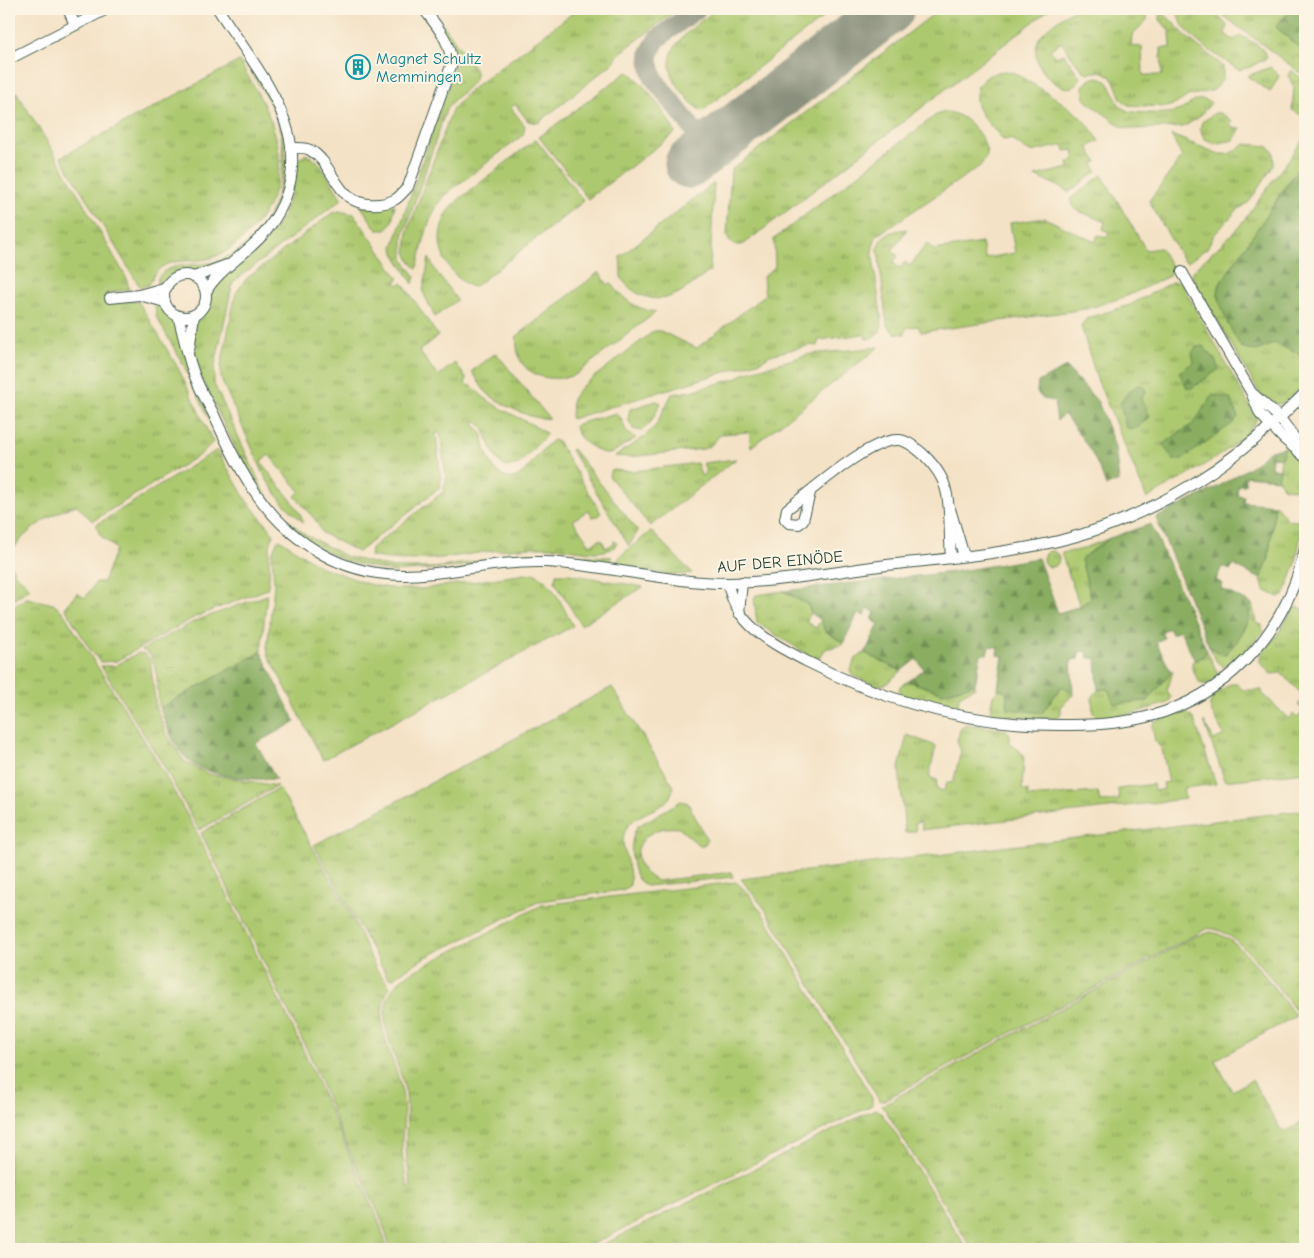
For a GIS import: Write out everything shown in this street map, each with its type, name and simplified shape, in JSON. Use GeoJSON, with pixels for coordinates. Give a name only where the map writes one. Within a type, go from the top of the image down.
{"type":"FeatureCollection","features":[{"type":"Feature","properties":{"kind":"street"},"geometry":{"type":"LineString","coordinates":[[68,9],[76,25]]}},
{"type":"Feature","properties":{"kind":"street"},"geometry":{"type":"LineString","coordinates":[[9,58],[107,9]]}},
{"type":"Feature","properties":{"kind":"street"},"geometry":{"type":"LineString","coordinates":[[167,286],[165,302],[170,310],[178,316],[194,315],[203,307],[206,292],[234,262],[259,240],[278,214],[288,183],[291,148],[284,115],[277,99],[218,9]]}},
{"type":"Feature","properties":{"kind":"street"},"geometry":{"type":"LineString","coordinates":[[291,148],[308,149],[324,160],[349,197],[357,201],[372,204],[388,203],[396,200],[408,187],[451,66],[451,54],[447,42],[424,9]]}},
{"type":"Feature","properties":{"kind":"street"},"geometry":{"type":"LineString","coordinates":[[110,298],[139,295],[167,286],[179,276],[194,277],[212,272],[234,262]]}},
{"type":"Feature","properties":{"kind":"street"},"geometry":{"type":"LineString","coordinates":[[1182,272],[1251,392],[1260,414],[1270,426],[1305,457]]}},
{"type":"Feature","properties":{"kind":"street"},"geometry":{"type":"LineString","coordinates":[[194,277],[203,285],[206,292]]}},
{"type":"Feature","properties":{"kind":"street"},"geometry":{"type":"LineString","coordinates":[[139,295],[165,302]]}},
{"type":"Feature","properties":{"kind":"street"},"geometry":{"type":"LineString","coordinates":[[189,353],[194,315]]}},
{"type":"Feature","properties":{"kind":"street","name":"AUF DER EINÖDE"},"geometry":{"type":"LineString","coordinates":[[178,316],[196,379],[238,465],[261,502],[297,538],[339,562],[369,571],[407,576],[433,575],[499,564],[547,563],[589,566],[680,580],[728,583],[951,558],[1060,540],[1126,519],[1185,489],[1229,459],[1280,418],[1305,393]]}},
{"type":"Feature","properties":{"kind":"street"},"geometry":{"type":"LineString","coordinates":[[1251,392],[1280,418],[1305,452]]}},
{"type":"Feature","properties":{"kind":"street"},"geometry":{"type":"LineString","coordinates":[[810,493],[865,450],[882,442],[900,440],[914,446],[933,464],[944,480],[948,506],[951,558]]}},
{"type":"Feature","properties":{"kind":"street"},"geometry":{"type":"LineString","coordinates":[[948,506],[964,556]]}},
{"type":"Feature","properties":{"kind":"street"},"geometry":{"type":"LineString","coordinates":[[728,583],[732,602],[746,624],[757,632],[795,656],[844,680],[895,700],[955,716],[984,720],[1040,725],[1097,725],[1164,712],[1199,696],[1226,679],[1256,651],[1275,626],[1298,579],[1305,549]]}},
{"type":"Feature","properties":{"kind":"street"},"geometry":{"type":"LineString","coordinates":[[740,614],[742,582]]}},
{"type":"Feature","properties":{"kind":"green space"},"geometry":{"type":"Polygon","coordinates":[[[427,9],[432,9],[476,71],[476,76],[446,110],[403,236],[403,259],[415,276],[413,284],[394,253],[393,247],[457,60],[452,43],[427,9]]]}},
{"type":"Feature","properties":{"kind":"green space"},"geometry":{"type":"Polygon","coordinates":[[[578,9],[678,9],[619,54],[614,62],[538,123],[528,121],[515,104],[511,108],[525,126],[523,135],[446,194],[430,220],[417,269],[410,261],[406,252],[408,230],[452,110],[469,91],[578,9]]]}},
{"type":"Feature","properties":{"kind":"green space"},"geometry":{"type":"Polygon","coordinates":[[[716,9],[834,9],[702,111],[680,89],[672,76],[670,64],[672,53],[677,43],[685,34],[716,9]]]}},
{"type":"Feature","properties":{"kind":"green space"},"geometry":{"type":"Polygon","coordinates":[[[940,9],[1050,9],[744,244],[735,245],[731,243],[727,235],[731,170],[940,9]]]}},
{"type":"Feature","properties":{"kind":"green space"},"geometry":{"type":"Polygon","coordinates":[[[1074,9],[1147,9],[1147,20],[1132,35],[1131,46],[1142,47],[1143,75],[1162,75],[1161,48],[1171,48],[1170,31],[1160,20],[1160,9],[1188,38],[1223,66],[1223,79],[1214,90],[1188,96],[1176,104],[1166,107],[1128,105],[1121,99],[1115,83],[1109,75],[1102,71],[1089,73],[1083,71],[1061,42],[1050,50],[1055,57],[1064,54],[1080,77],[1076,85],[1068,88],[1059,85],[1041,69],[1037,57],[1037,45],[1046,30],[1074,9]]]}},
{"type":"Feature","properties":{"kind":"green space"},"geometry":{"type":"Polygon","coordinates":[[[1177,9],[1211,9],[1227,25],[1225,34],[1233,40],[1241,36],[1249,39],[1264,51],[1267,58],[1250,67],[1238,70],[1192,36],[1180,19],[1177,9]]]}},
{"type":"Feature","properties":{"kind":"green space"},"geometry":{"type":"Polygon","coordinates":[[[1218,9],[1305,9],[1305,76],[1221,14],[1218,9]]]}},
{"type":"Feature","properties":{"kind":"green space"},"geometry":{"type":"Polygon","coordinates":[[[1296,9],[1305,9],[1305,53],[1276,27],[1285,16],[1296,9]]]}},
{"type":"Feature","properties":{"kind":"green space"},"geometry":{"type":"Polygon","coordinates":[[[239,61],[261,99],[270,118],[276,138],[279,157],[278,177],[272,198],[256,225],[229,249],[207,259],[169,263],[161,267],[149,285],[140,287],[61,157],[239,61]]]}},
{"type":"Feature","properties":{"kind":"green space"},"geometry":{"type":"Polygon","coordinates":[[[249,64],[275,109],[285,144],[282,185],[276,204],[267,222],[255,239],[241,253],[224,263],[209,268],[197,271],[179,271],[157,284],[160,274],[170,268],[217,261],[240,249],[254,236],[266,220],[274,203],[283,165],[279,126],[269,102],[247,66],[249,64]]]}},
{"type":"Feature","properties":{"kind":"green space"},"geometry":{"type":"Polygon","coordinates":[[[1271,67],[1279,76],[1270,92],[1247,76],[1271,67]]]}},
{"type":"Feature","properties":{"kind":"green space"},"geometry":{"type":"Polygon","coordinates":[[[1291,70],[1305,81],[1305,117],[1292,110],[1294,88],[1288,75],[1291,70]]]}},
{"type":"Feature","properties":{"kind":"green space"},"geometry":{"type":"Polygon","coordinates":[[[1006,71],[1015,73],[1062,102],[1083,120],[1099,141],[1088,147],[1097,162],[1093,164],[1097,171],[1068,193],[1067,190],[1035,176],[1069,168],[1068,162],[1075,160],[1073,150],[1065,151],[1064,145],[1030,152],[1010,139],[1003,140],[980,112],[976,93],[981,82],[992,74],[1006,71]]]}},
{"type":"Feature","properties":{"kind":"green space"},"geometry":{"type":"Polygon","coordinates":[[[627,72],[639,81],[654,99],[675,133],[588,199],[539,137],[627,72]]]}},
{"type":"Feature","properties":{"kind":"green space"},"geometry":{"type":"Polygon","coordinates":[[[1098,77],[1109,84],[1121,107],[1134,112],[1172,112],[1201,99],[1211,103],[1198,118],[1183,127],[1134,129],[1122,127],[1084,99],[1083,86],[1090,79],[1098,77]]]}},
{"type":"Feature","properties":{"kind":"green space"},"geometry":{"type":"Polygon","coordinates":[[[9,80],[56,156],[126,277],[129,289],[107,293],[108,302],[138,301],[178,368],[213,442],[201,454],[92,521],[77,505],[46,519],[18,543],[9,562],[9,80]]]}},
{"type":"Feature","properties":{"kind":"green space"},"geometry":{"type":"Polygon","coordinates":[[[945,112],[960,116],[973,126],[983,141],[987,156],[980,166],[876,236],[872,251],[882,322],[881,329],[875,336],[866,339],[864,334],[819,340],[817,346],[811,345],[770,355],[761,361],[571,419],[572,399],[581,387],[654,331],[660,331],[697,348],[765,295],[763,277],[775,267],[774,239],[936,115],[945,112]]]}},
{"type":"Feature","properties":{"kind":"green space"},"geometry":{"type":"Polygon","coordinates":[[[1215,113],[1221,113],[1232,121],[1230,125],[1235,129],[1241,128],[1234,140],[1214,144],[1204,138],[1200,129],[1202,122],[1215,113]]]}},
{"type":"Feature","properties":{"kind":"green space"},"geometry":{"type":"Polygon","coordinates":[[[1171,135],[1219,154],[1229,154],[1245,144],[1267,146],[1273,151],[1274,165],[1249,202],[1236,211],[1214,235],[1207,248],[1188,262],[1183,260],[1149,201],[1182,157],[1171,135]]]}},
{"type":"Feature","properties":{"kind":"green space"},"geometry":{"type":"Polygon","coordinates":[[[1305,137],[1305,159],[1293,174],[1217,294],[1224,309],[1228,325],[1256,351],[1275,343],[1305,357],[1304,386],[1283,403],[1273,405],[1260,394],[1192,277],[1192,272],[1239,227],[1305,137]]]}},
{"type":"Feature","properties":{"kind":"green space"},"geometry":{"type":"Polygon","coordinates":[[[536,139],[584,201],[474,287],[467,285],[452,271],[442,254],[440,235],[445,217],[457,201],[536,139]]]}},
{"type":"Feature","properties":{"kind":"green space"},"geometry":{"type":"Polygon","coordinates":[[[306,154],[318,162],[342,199],[233,282],[214,370],[214,384],[263,490],[281,514],[303,533],[347,557],[393,568],[436,568],[524,553],[612,557],[608,564],[545,557],[524,557],[457,567],[393,572],[346,561],[329,553],[300,536],[267,502],[248,474],[200,375],[193,342],[196,321],[206,312],[211,293],[217,284],[260,245],[278,224],[291,192],[297,161],[306,154]]]}},
{"type":"Feature","properties":{"kind":"green space"},"geometry":{"type":"Polygon","coordinates":[[[1305,159],[1305,357],[1275,343],[1256,351],[1241,347],[1229,325],[1219,300],[1219,285],[1305,159]]]}},
{"type":"Feature","properties":{"kind":"green space"},"geometry":{"type":"Polygon","coordinates":[[[1102,175],[1146,250],[1160,248],[1172,268],[1169,276],[1127,296],[1086,309],[921,332],[918,326],[906,328],[905,334],[895,333],[887,326],[878,249],[884,236],[907,229],[892,251],[898,256],[893,263],[900,268],[905,262],[910,266],[927,243],[934,250],[982,243],[985,258],[1015,253],[1010,223],[1045,218],[1095,242],[1098,235],[1106,238],[1109,232],[1103,229],[1105,222],[1074,209],[1070,199],[1102,175]]]}},
{"type":"Feature","properties":{"kind":"green space"},"geometry":{"type":"Polygon","coordinates":[[[714,183],[710,271],[684,290],[667,298],[657,299],[637,293],[625,283],[621,276],[620,257],[714,183]]]}},
{"type":"Feature","properties":{"kind":"green space"},"geometry":{"type":"Polygon","coordinates":[[[360,205],[395,205],[392,221],[386,230],[377,230],[360,205]]]}},
{"type":"Feature","properties":{"kind":"green space"},"geometry":{"type":"Polygon","coordinates":[[[338,211],[354,214],[399,279],[395,282],[398,285],[402,283],[404,285],[438,336],[419,351],[438,376],[455,363],[466,378],[465,383],[468,386],[472,386],[498,407],[547,434],[519,464],[506,467],[496,458],[482,426],[477,421],[474,424],[483,435],[493,466],[504,477],[518,476],[522,474],[548,444],[553,440],[558,442],[601,513],[598,516],[592,517],[589,510],[573,520],[590,545],[601,539],[606,548],[614,543],[614,541],[617,542],[614,547],[600,552],[592,552],[559,547],[528,547],[415,560],[370,556],[371,548],[443,492],[446,479],[440,433],[436,433],[441,480],[440,487],[358,552],[322,533],[317,522],[295,496],[300,491],[269,455],[261,461],[297,508],[303,522],[283,503],[266,479],[221,379],[221,365],[236,293],[246,279],[332,213],[338,211]]]}},
{"type":"Feature","properties":{"kind":"green space"},"geometry":{"type":"Polygon","coordinates":[[[429,258],[435,270],[457,300],[435,317],[423,292],[429,258]]]}},
{"type":"Feature","properties":{"kind":"green space"},"geometry":{"type":"Polygon","coordinates":[[[599,272],[608,285],[611,283],[630,302],[649,311],[656,312],[575,375],[551,378],[543,377],[529,370],[519,357],[516,337],[599,272]]]}},
{"type":"Feature","properties":{"kind":"green space"},"geometry":{"type":"Polygon","coordinates":[[[1172,282],[1179,282],[1182,285],[1257,419],[1248,431],[1222,453],[1147,499],[1097,379],[1081,326],[1087,318],[1130,305],[1172,282]]]}},
{"type":"Feature","properties":{"kind":"green space"},"geometry":{"type":"Polygon","coordinates":[[[155,304],[158,304],[176,321],[220,435],[218,438],[184,366],[156,316],[155,304]]]}},
{"type":"Feature","properties":{"kind":"green space"},"geometry":{"type":"Polygon","coordinates":[[[1203,346],[1214,358],[1219,369],[1192,388],[1187,388],[1179,372],[1194,362],[1192,353],[1196,347],[1203,346]]]}},
{"type":"Feature","properties":{"kind":"green space"},"geometry":{"type":"Polygon","coordinates":[[[879,347],[751,447],[749,432],[721,434],[711,445],[703,449],[629,457],[615,456],[643,438],[656,425],[672,394],[691,391],[738,378],[744,373],[811,354],[879,347]]]}},
{"type":"Feature","properties":{"kind":"green space"},"geometry":{"type":"Polygon","coordinates":[[[496,353],[549,418],[525,414],[497,400],[485,391],[472,371],[496,353]]]}},
{"type":"Feature","properties":{"kind":"green space"},"geometry":{"type":"Polygon","coordinates":[[[1066,367],[1098,402],[1115,447],[1119,481],[1106,486],[1093,456],[1077,431],[1064,414],[1057,421],[1054,401],[1043,399],[1037,392],[1038,382],[1066,367]]]}},
{"type":"Feature","properties":{"kind":"green space"},"geometry":{"type":"Polygon","coordinates":[[[1137,385],[1143,386],[1146,391],[1141,399],[1150,417],[1135,429],[1126,428],[1120,403],[1137,385]]]}},
{"type":"Feature","properties":{"kind":"green space"},"geometry":{"type":"Polygon","coordinates":[[[1212,395],[1230,398],[1238,417],[1233,423],[1181,460],[1173,460],[1163,444],[1194,423],[1212,395]]]}},
{"type":"Feature","properties":{"kind":"green space"},"geometry":{"type":"Polygon","coordinates":[[[656,401],[661,403],[651,422],[641,431],[633,429],[628,419],[630,409],[656,401]]]}},
{"type":"Feature","properties":{"kind":"green space"},"geometry":{"type":"Polygon","coordinates":[[[616,413],[625,429],[636,438],[610,454],[588,445],[576,431],[575,426],[577,424],[616,413]]]}},
{"type":"Feature","properties":{"kind":"green space"},"geometry":{"type":"Polygon","coordinates":[[[1285,447],[1291,452],[1304,471],[1301,490],[1284,488],[1278,479],[1281,458],[1285,447]]]}},
{"type":"Feature","properties":{"kind":"green space"},"geometry":{"type":"Polygon","coordinates":[[[1285,447],[1281,458],[1272,457],[1271,468],[1280,469],[1278,479],[1246,476],[1245,485],[1238,485],[1237,495],[1244,496],[1243,502],[1275,505],[1268,561],[1261,579],[1233,565],[1230,570],[1222,566],[1216,580],[1223,584],[1221,589],[1250,603],[1246,625],[1234,646],[1222,655],[1209,646],[1156,518],[1221,485],[1256,463],[1267,452],[1285,447]]]}},
{"type":"Feature","properties":{"kind":"green space"},"geometry":{"type":"Polygon","coordinates":[[[573,449],[638,531],[629,546],[571,450],[573,449]]]}},
{"type":"Feature","properties":{"kind":"green space"},"geometry":{"type":"Polygon","coordinates":[[[217,450],[246,500],[274,534],[269,555],[269,582],[267,589],[195,617],[116,661],[101,662],[91,651],[65,608],[77,593],[85,598],[96,582],[103,582],[116,549],[100,535],[96,525],[217,450]]]}},
{"type":"Feature","properties":{"kind":"green space"},"geometry":{"type":"Polygon","coordinates":[[[736,459],[650,526],[609,476],[611,470],[634,471],[697,463],[701,476],[706,473],[703,463],[736,459]]]}},
{"type":"Feature","properties":{"kind":"green space"},"geometry":{"type":"Polygon","coordinates":[[[1275,504],[1288,520],[1298,521],[1302,527],[1296,563],[1284,596],[1278,597],[1264,590],[1261,579],[1268,561],[1275,504]]]}},
{"type":"Feature","properties":{"kind":"green space"},"geometry":{"type":"Polygon","coordinates":[[[1151,524],[1207,651],[1195,661],[1180,630],[1172,634],[1169,628],[1161,632],[1164,638],[1156,642],[1171,672],[1148,701],[1114,704],[1108,689],[1098,690],[1096,658],[1088,658],[1087,651],[1079,652],[1079,659],[1071,660],[1073,692],[1061,687],[1042,713],[1008,709],[1006,692],[998,688],[1003,656],[997,655],[998,647],[989,646],[987,654],[981,654],[975,684],[943,693],[908,681],[924,669],[916,659],[901,671],[865,653],[879,624],[872,620],[875,612],[868,608],[864,616],[858,613],[843,643],[824,630],[821,620],[811,613],[808,605],[783,591],[953,572],[1038,558],[1058,613],[1081,606],[1091,598],[1081,559],[1110,538],[1151,524]]]}},
{"type":"Feature","properties":{"kind":"green space"},"geometry":{"type":"Polygon","coordinates":[[[651,531],[692,573],[664,574],[614,565],[625,552],[651,531]]]}},
{"type":"Feature","properties":{"kind":"green space"},"geometry":{"type":"Polygon","coordinates":[[[1110,538],[1081,559],[1091,598],[1080,606],[1061,553],[1080,550],[1110,538]]]}},
{"type":"Feature","properties":{"kind":"green space"},"geometry":{"type":"Polygon","coordinates":[[[281,540],[319,566],[368,584],[395,589],[422,589],[533,573],[552,588],[573,626],[323,760],[268,654],[267,647],[274,586],[272,554],[277,541],[281,540]]]}},
{"type":"Feature","properties":{"kind":"green space"},"geometry":{"type":"Polygon","coordinates":[[[1051,551],[1059,559],[1051,567],[1043,559],[1051,551]]]}},
{"type":"Feature","properties":{"kind":"green space"},"geometry":{"type":"Polygon","coordinates":[[[9,562],[14,572],[30,588],[9,603],[9,562]]]}},
{"type":"Feature","properties":{"kind":"green space"},"geometry":{"type":"Polygon","coordinates":[[[556,574],[569,574],[643,587],[581,625],[555,582],[556,574]]]}},
{"type":"Feature","properties":{"kind":"green space"},"geometry":{"type":"Polygon","coordinates":[[[783,591],[808,605],[811,613],[806,622],[816,628],[821,620],[828,633],[843,643],[842,645],[825,649],[821,657],[815,659],[757,623],[754,598],[756,595],[783,591]]]}},
{"type":"Feature","properties":{"kind":"green space"},"geometry":{"type":"Polygon","coordinates":[[[267,595],[261,652],[160,708],[155,667],[152,659],[142,650],[195,621],[267,595]]]}},
{"type":"Feature","properties":{"kind":"green space"},"geometry":{"type":"Polygon","coordinates":[[[27,598],[53,604],[62,611],[153,754],[197,833],[300,1043],[378,1219],[388,1249],[9,1249],[9,608],[27,598]]]}},
{"type":"Feature","properties":{"kind":"green space"},"geometry":{"type":"Polygon","coordinates":[[[1250,603],[1252,604],[1256,623],[1262,625],[1263,632],[1235,663],[1225,668],[1217,662],[1209,646],[1217,652],[1226,654],[1249,619],[1250,603]]]}},
{"type":"Feature","properties":{"kind":"green space"},"geometry":{"type":"Polygon","coordinates":[[[1298,607],[1305,610],[1305,697],[1281,673],[1271,674],[1260,662],[1260,656],[1278,634],[1292,610],[1298,607]]]}},
{"type":"Feature","properties":{"kind":"green space"},"geometry":{"type":"Polygon","coordinates":[[[1207,651],[1218,674],[1217,677],[1206,685],[1200,683],[1192,669],[1192,662],[1202,657],[1207,651]]]}},
{"type":"Feature","properties":{"kind":"green space"},"geometry":{"type":"Polygon","coordinates":[[[261,652],[295,722],[256,743],[276,779],[254,779],[217,774],[195,765],[182,754],[174,742],[160,708],[261,652]]]}},
{"type":"Feature","properties":{"kind":"green space"},"geometry":{"type":"Polygon","coordinates":[[[138,653],[144,654],[150,659],[156,708],[166,733],[184,761],[208,774],[277,786],[199,830],[162,763],[101,666],[115,666],[138,653]]]}},
{"type":"Feature","properties":{"kind":"green space"},"geometry":{"type":"Polygon","coordinates":[[[865,653],[901,671],[886,684],[878,686],[853,676],[850,670],[857,657],[865,653]]]}},
{"type":"Feature","properties":{"kind":"green space"},"geometry":{"type":"Polygon","coordinates":[[[1173,671],[1167,691],[1171,698],[1168,703],[1130,714],[1098,718],[1093,713],[1092,698],[1098,690],[1108,689],[1148,701],[1157,687],[1173,671]]]}},
{"type":"Feature","properties":{"kind":"green space"},"geometry":{"type":"Polygon","coordinates":[[[908,681],[943,693],[975,684],[975,687],[959,696],[958,705],[953,708],[902,695],[899,691],[900,686],[908,681]]]}},
{"type":"Feature","properties":{"kind":"green space"},"geometry":{"type":"Polygon","coordinates":[[[1230,684],[1237,684],[1243,690],[1262,690],[1262,693],[1289,719],[1293,714],[1297,718],[1304,711],[1298,705],[1305,697],[1305,772],[1225,781],[1204,721],[1214,740],[1224,735],[1210,706],[1214,697],[1230,684]]]}},
{"type":"Feature","properties":{"kind":"green space"},"geometry":{"type":"Polygon","coordinates":[[[612,687],[673,785],[672,793],[668,800],[633,821],[624,833],[623,840],[630,885],[623,890],[540,901],[422,959],[393,978],[388,978],[314,845],[612,687]]]}},
{"type":"Feature","properties":{"kind":"green space"},"geometry":{"type":"Polygon","coordinates":[[[1061,687],[1074,694],[1061,706],[1061,714],[1056,719],[994,715],[990,710],[993,695],[998,691],[998,688],[1006,692],[1008,701],[1042,713],[1061,687]]]}},
{"type":"Feature","properties":{"kind":"green space"},"geometry":{"type":"Polygon","coordinates":[[[1179,712],[1187,713],[1194,719],[1216,784],[1183,788],[1185,799],[922,830],[921,822],[915,823],[916,831],[905,833],[899,768],[907,735],[936,746],[929,777],[937,780],[936,789],[944,791],[947,782],[953,783],[961,751],[957,741],[961,727],[967,724],[1006,730],[1010,734],[1010,743],[1024,755],[1022,790],[1028,791],[1028,797],[1098,792],[1100,802],[1119,800],[1118,789],[1153,784],[1154,791],[1164,789],[1163,783],[1169,782],[1162,749],[1155,741],[1152,725],[1156,721],[1179,712]]]}},
{"type":"Feature","properties":{"kind":"green space"},"geometry":{"type":"Polygon","coordinates":[[[279,788],[353,919],[376,969],[390,987],[384,1001],[383,1029],[403,1099],[402,1149],[408,1188],[411,1187],[406,1150],[406,1095],[387,1030],[385,1015],[387,1000],[395,986],[410,973],[542,905],[736,882],[748,893],[767,920],[872,1098],[872,1105],[583,1249],[391,1249],[380,1216],[340,1130],[310,1056],[201,833],[279,788]]]}},
{"type":"Feature","properties":{"kind":"green space"},"geometry":{"type":"Polygon","coordinates":[[[681,801],[688,803],[707,840],[705,844],[700,846],[679,828],[665,828],[645,838],[637,855],[639,864],[646,873],[657,881],[732,872],[733,877],[646,886],[637,878],[633,866],[632,851],[635,831],[638,826],[681,801]]]}},
{"type":"Feature","properties":{"kind":"green space"},"geometry":{"type":"Polygon","coordinates":[[[1305,810],[1305,1018],[1299,1015],[1257,961],[1244,948],[1231,937],[1218,930],[1206,929],[882,1101],[879,1100],[765,909],[741,879],[1305,810]]]}},
{"type":"Feature","properties":{"kind":"green space"},"geometry":{"type":"Polygon","coordinates":[[[1211,932],[1223,936],[1246,954],[1296,1016],[1215,1060],[1232,1091],[1252,1080],[1281,1130],[1287,1131],[1305,1120],[1305,1246],[1298,1249],[972,1249],[882,1105],[1196,936],[1211,932]]]}},
{"type":"Feature","properties":{"kind":"green space"},"geometry":{"type":"Polygon","coordinates":[[[875,1109],[881,1113],[890,1125],[967,1249],[599,1249],[604,1244],[875,1109]]]}},
{"type":"Feature","properties":{"kind":"taxiway"},"geometry":{"type":"LineString","coordinates":[[697,9],[657,39],[650,52],[649,62],[654,79],[709,149]]}},
{"type":"Feature","properties":{"kind":"runway"},"geometry":{"type":"LineString","coordinates":[[689,164],[890,9]]}},
{"type":"Feature","properties":{"kind":"place","name":"Magnet Schultz Memmingen"},"geometry":{"type":"Point","coordinates":[358,67]}}]}
